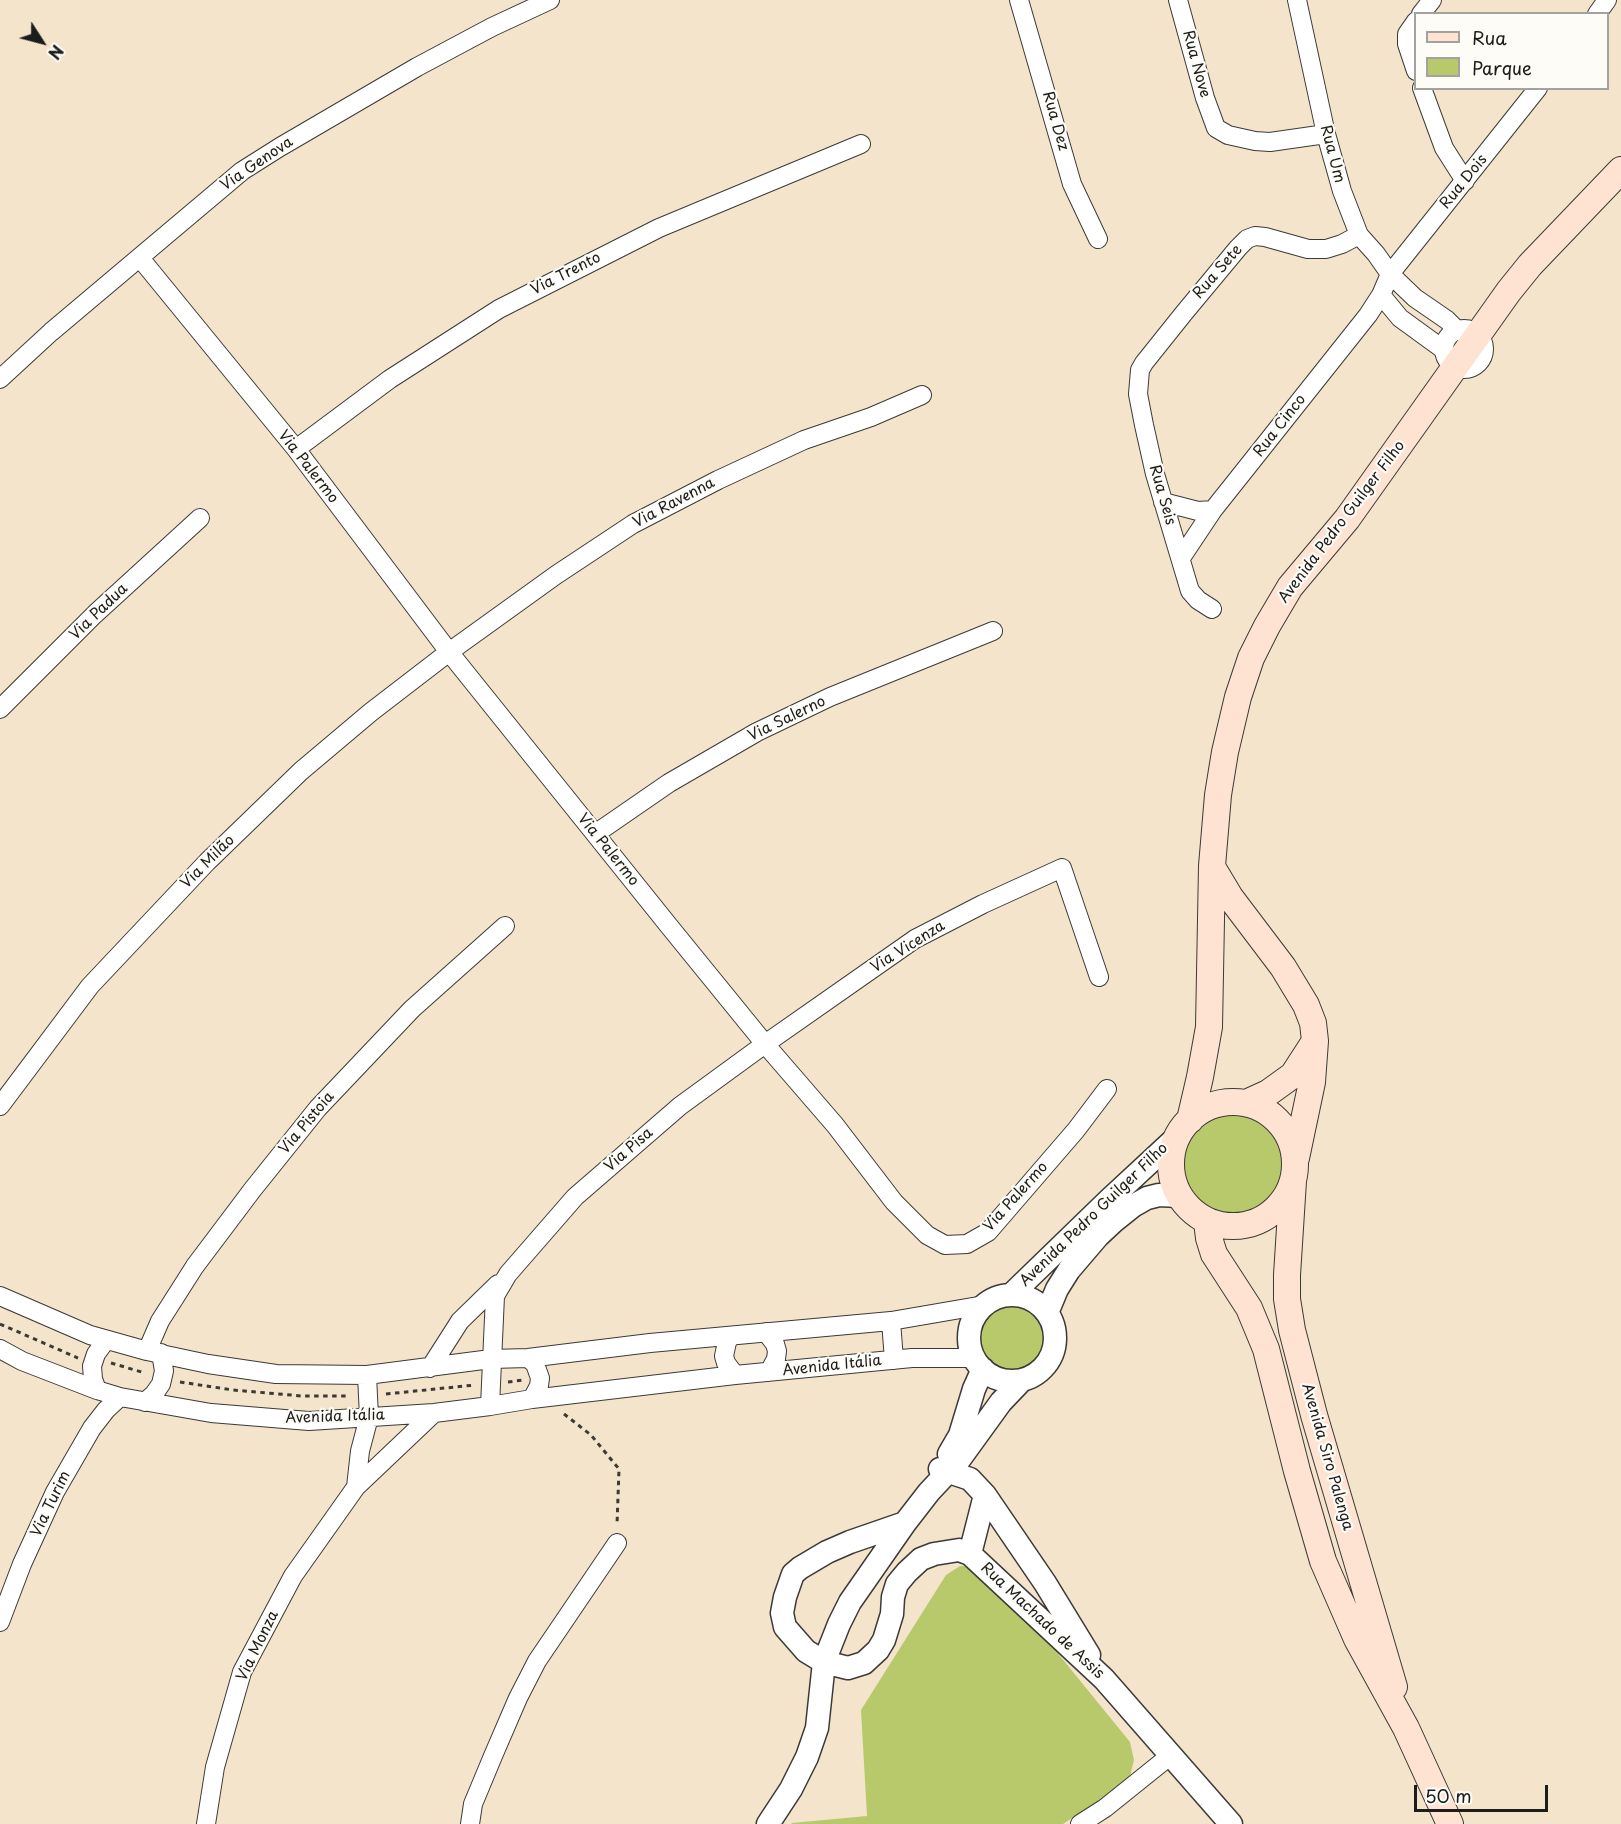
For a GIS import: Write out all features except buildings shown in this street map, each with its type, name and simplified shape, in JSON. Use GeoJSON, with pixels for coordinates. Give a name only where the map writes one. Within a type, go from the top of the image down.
{"type":"FeatureCollection","features":[{"type":"Feature","properties":{"kind":"main road","name":"Avenida Pedro Guilger Filho"},"geometry":{"type":"LineString","coordinates":[[1179,1196],[1172,1176],[1172,1156],[1184,1128],[1200,1077],[1209,1027],[1212,867],[1218,795],[1238,697],[1251,658],[1266,626],[1290,587],[1347,519],[1408,435],[1462,348],[1518,294],[1533,262],[1621,170]]}},
{"type":"Feature","properties":{"kind":"main road"},"geometry":{"type":"LineString","coordinates":[[1212,867],[1230,897],[1297,989],[1313,1023],[1315,1041]]}},
{"type":"Feature","properties":{"kind":"main road","name":"Avenida Pedro Guilger Filho"},"geometry":{"type":"LineString","coordinates":[[1184,1128],[1207,1108],[1226,1102],[1246,1103],[1268,1093],[1293,1075],[1315,1041]]}},
{"type":"Feature","properties":{"kind":"main road","name":"Avenida Siro Palenga"},"geometry":{"type":"LineString","coordinates":[[1315,1041],[1312,1082],[1294,1171],[1287,1299],[1292,1330],[1406,1728]]}},
{"type":"Feature","properties":{"kind":"main road"},"geometry":{"type":"LineString","coordinates":[[1179,1196],[1193,1212],[1207,1222],[1230,1227],[1251,1224],[1270,1214],[1284,1200],[1294,1171],[1291,1141],[1280,1124],[1265,1110],[1246,1103]]}},
{"type":"Feature","properties":{"kind":"main road","name":"Avenida Siro Palenga"},"geometry":{"type":"LineString","coordinates":[[1207,1222],[1214,1254],[1249,1308],[1266,1349],[1323,1561],[1367,1659],[1406,1728],[1450,1824]]}},
{"type":"Feature","properties":{"kind":"main road"},"geometry":{"type":"LineString","coordinates":[[1336,1591],[1363,1581]]}},
{"type":"Feature","properties":{"kind":"street","name":"Via Genova"},"geometry":{"type":"LineString","coordinates":[[0,379],[51,332],[242,171],[417,67],[492,27],[550,0]]}},
{"type":"Feature","properties":{"kind":"street","name":"Rua Dez"},"geometry":{"type":"LineString","coordinates":[[1019,0],[1072,184],[1098,239]]}},
{"type":"Feature","properties":{"kind":"street","name":"Rua Nove"},"geometry":{"type":"LineString","coordinates":[[1178,0],[1205,98],[1216,128],[1228,135],[1270,142],[1326,134]]}},
{"type":"Feature","properties":{"kind":"street","name":"Rua Um"},"geometry":{"type":"LineString","coordinates":[[1297,0],[1326,134],[1342,191],[1359,235],[1376,254],[1389,274],[1414,298],[1447,320],[1462,348]]}},
{"type":"Feature","properties":{"kind":"street"},"geometry":{"type":"LineString","coordinates":[[1423,12],[1432,0]]}},
{"type":"Feature","properties":{"kind":"street"},"geometry":{"type":"LineString","coordinates":[[1414,24],[1407,34],[1407,44],[1414,65]]}},
{"type":"Feature","properties":{"kind":"street"},"geometry":{"type":"LineString","coordinates":[[1423,90],[1444,148],[1465,181]]}},
{"type":"Feature","properties":{"kind":"street","name":"Rua Dois"},"geometry":{"type":"LineString","coordinates":[[1389,274],[1536,90]]}},
{"type":"Feature","properties":{"kind":"street","name":"Via Trento"},"geometry":{"type":"LineString","coordinates":[[296,449],[390,379],[499,309],[659,228],[861,144]]}},
{"type":"Feature","properties":{"kind":"street","name":"Rua Sete"},"geometry":{"type":"LineString","coordinates":[[1140,370],[1184,313],[1247,239],[1255,236],[1264,237],[1308,249],[1326,249],[1359,235]]}},
{"type":"Feature","properties":{"kind":"street","name":"Via Palermo"},"geometry":{"type":"LineString","coordinates":[[140,258],[296,449],[449,652],[595,834],[765,1044],[835,1125],[894,1202],[927,1235],[945,1245],[967,1244],[988,1232],[1076,1130],[1107,1089]]}},
{"type":"Feature","properties":{"kind":"street"},"geometry":{"type":"LineString","coordinates":[[1389,274],[1381,295],[1400,318],[1462,348]]}},
{"type":"Feature","properties":{"kind":"street","name":"Rua Cinco"},"geometry":{"type":"LineString","coordinates":[[1181,558],[1213,510],[1368,315],[1381,295]]}},
{"type":"Feature","properties":{"kind":"street","name":"Rua Seis"},"geometry":{"type":"LineString","coordinates":[[1140,370],[1138,394],[1163,502],[1190,591],[1198,600],[1212,609]]}},
{"type":"Feature","properties":{"kind":"street","name":"Via Ravenna"},"geometry":{"type":"LineString","coordinates":[[449,652],[556,575],[633,524],[718,480],[804,440],[871,417],[922,395]]}},
{"type":"Feature","properties":{"kind":"street"},"geometry":{"type":"LineString","coordinates":[[1163,502],[1198,511],[1213,510]]}},
{"type":"Feature","properties":{"kind":"street","name":"Via Padua"},"geometry":{"type":"LineString","coordinates":[[0,709],[96,614],[200,518]]}},
{"type":"Feature","properties":{"kind":"street","name":"Via Salerno"},"geometry":{"type":"LineString","coordinates":[[595,834],[669,783],[757,732],[830,697],[993,631]]}},
{"type":"Feature","properties":{"kind":"street","name":"Via Milão"},"geometry":{"type":"LineString","coordinates":[[0,1106],[90,986],[207,862],[301,771],[371,712],[449,652]]}},
{"type":"Feature","properties":{"kind":"street","name":"Via Vicenza"},"geometry":{"type":"LineString","coordinates":[[765,1044],[915,939],[982,904],[1062,868],[1100,977]]}},
{"type":"Feature","properties":{"kind":"street","name":"Via Pistoia"},"geometry":{"type":"LineString","coordinates":[[154,1352],[160,1322],[195,1266],[318,1108],[412,1009],[505,926]]}},
{"type":"Feature","properties":{"kind":"street","name":"Via Pisa"},"geometry":{"type":"LineString","coordinates":[[430,1368],[460,1322],[508,1274],[575,1197],[680,1106],[765,1044]]}},
{"type":"Feature","properties":{"kind":"street","name":"Avenida Pedro Guilger Filho"},"geometry":{"type":"LineString","coordinates":[[1011,1295],[1184,1128]]}},
{"type":"Feature","properties":{"kind":"street"},"geometry":{"type":"LineString","coordinates":[[984,1305],[975,1316],[970,1330],[970,1344],[979,1364],[995,1377],[1008,1381],[1022,1380],[1035,1374],[1045,1365],[1052,1353],[1055,1340],[1053,1326],[1047,1313],[1069,1270],[1113,1222],[1133,1206],[1147,1198],[1179,1196]]}},
{"type":"Feature","properties":{"kind":"street","name":"Via Pisa"},"geometry":{"type":"LineString","coordinates":[[491,1359],[495,1296],[508,1274]]}},
{"type":"Feature","properties":{"kind":"street","name":"Avenida Pedro Guilger Filho"},"geometry":{"type":"LineString","coordinates":[[984,1305],[997,1298],[1011,1295],[1025,1297],[1038,1303],[1047,1313]]}},
{"type":"Feature","properties":{"kind":"street"},"geometry":{"type":"LineString","coordinates":[[0,1296],[90,1335],[208,1364],[276,1374],[367,1375],[491,1359],[528,1358],[891,1321],[984,1305]]}},
{"type":"Feature","properties":{"kind":"street","name":"Avenida Itália"},"geometry":{"type":"LineString","coordinates":[[891,1321],[894,1360]]}},
{"type":"Feature","properties":{"kind":"street","name":"Avenida Itália"},"geometry":{"type":"LineString","coordinates":[[766,1332],[777,1351],[776,1359],[769,1372]]}},
{"type":"Feature","properties":{"kind":"street"},"geometry":{"type":"LineString","coordinates":[[731,1336],[724,1356],[735,1375]]}},
{"type":"Feature","properties":{"kind":"street"},"geometry":{"type":"LineString","coordinates":[[97,1390],[92,1366],[96,1354],[106,1340]]}},
{"type":"Feature","properties":{"kind":"street","name":"Avenida Itália"},"geometry":{"type":"LineString","coordinates":[[0,1349],[22,1361],[97,1390],[120,1396],[211,1413],[309,1421],[434,1413],[735,1375],[894,1360],[979,1364]]}},
{"type":"Feature","properties":{"kind":"street"},"geometry":{"type":"LineString","coordinates":[[146,1402],[161,1384],[164,1371],[154,1352]]}},
{"type":"Feature","properties":{"kind":"street"},"geometry":{"type":"LineString","coordinates":[[528,1358],[535,1364],[540,1378],[539,1386],[532,1399]]}},
{"type":"Feature","properties":{"kind":"street"},"geometry":{"type":"LineString","coordinates":[[490,1406],[491,1359]]}},
{"type":"Feature","properties":{"kind":"street"},"geometry":{"type":"LineString","coordinates":[[768,1824],[791,1789],[807,1757],[817,1728],[824,1662],[839,1624],[850,1602],[944,1471],[960,1435],[979,1364]]}},
{"type":"Feature","properties":{"kind":"street","name":"Via Monza"},"geometry":{"type":"LineString","coordinates":[[356,1487],[360,1451],[369,1418],[367,1375]]}},
{"type":"Feature","properties":{"kind":"street"},"geometry":{"type":"LineString","coordinates":[[944,1471],[960,1460],[990,1416],[1022,1380]]}},
{"type":"Feature","properties":{"kind":"street","name":"Via Turim"},"geometry":{"type":"LineString","coordinates":[[0,1622],[22,1564],[55,1492],[92,1428],[120,1396]]}},
{"type":"Feature","properties":{"kind":"street","name":"Via Monza"},"geometry":{"type":"LineString","coordinates":[[206,1824],[215,1767],[242,1672],[292,1576],[356,1487],[434,1413]]}},
{"type":"Feature","properties":{"kind":"street"},"geometry":{"type":"LineString","coordinates":[[944,1471],[970,1479],[985,1495],[1045,1583],[1104,1679]]}},
{"type":"Feature","properties":{"kind":"street"},"geometry":{"type":"LineString","coordinates":[[970,1554],[985,1495]]}},
{"type":"Feature","properties":{"kind":"street"},"geometry":{"type":"LineString","coordinates":[[824,1662],[806,1651],[785,1627],[783,1613],[785,1597],[793,1575],[800,1568],[827,1552],[905,1523]]}},
{"type":"Feature","properties":{"kind":"street"},"geometry":{"type":"LineString","coordinates":[[470,1824],[473,1804],[518,1698],[537,1661],[617,1543]]}},
{"type":"Feature","properties":{"kind":"street","name":"Rua Machado de Assis"},"geometry":{"type":"LineString","coordinates":[[824,1662],[848,1668],[864,1663],[872,1657],[884,1640],[892,1614],[893,1597],[897,1584],[921,1559],[956,1550],[970,1554],[1104,1679],[1231,1824]]}},
{"type":"Feature","properties":{"kind":"street"},"geometry":{"type":"LineString","coordinates":[[1080,1824],[1105,1808],[1171,1755]]}},
{"type":"Feature","properties":{"kind":"path"},"geometry":{"type":"LineString","coordinates":[[552,1397],[566,1417],[591,1436],[619,1469],[617,1543]]}},
{"type":"Feature","properties":{"kind":"green space"},"geometry":{"type":"Polygon","coordinates":[[[1233,1112],[1253,1116],[1270,1127],[1281,1144],[1285,1164],[1281,1184],[1270,1201],[1253,1212],[1233,1216],[1213,1212],[1196,1201],[1185,1184],[1181,1164],[1185,1144],[1196,1127],[1213,1116],[1233,1112]]]}},
{"type":"Feature","properties":{"kind":"green space"},"geometry":{"type":"Polygon","coordinates":[[[1012,1304],[1025,1307],[1036,1314],[1043,1325],[1046,1338],[1043,1351],[1036,1362],[1025,1369],[1012,1372],[999,1369],[988,1362],[981,1351],[978,1338],[981,1325],[988,1314],[999,1307],[1012,1304]]]}},
{"type":"Feature","properties":{"kind":"green space"},"geometry":{"type":"Polygon","coordinates":[[[960,1566],[980,1567],[999,1581],[1130,1742],[1134,1760],[1129,1780],[1063,1824],[791,1824],[867,1816],[861,1710],[946,1575],[960,1566]]]}}]}
